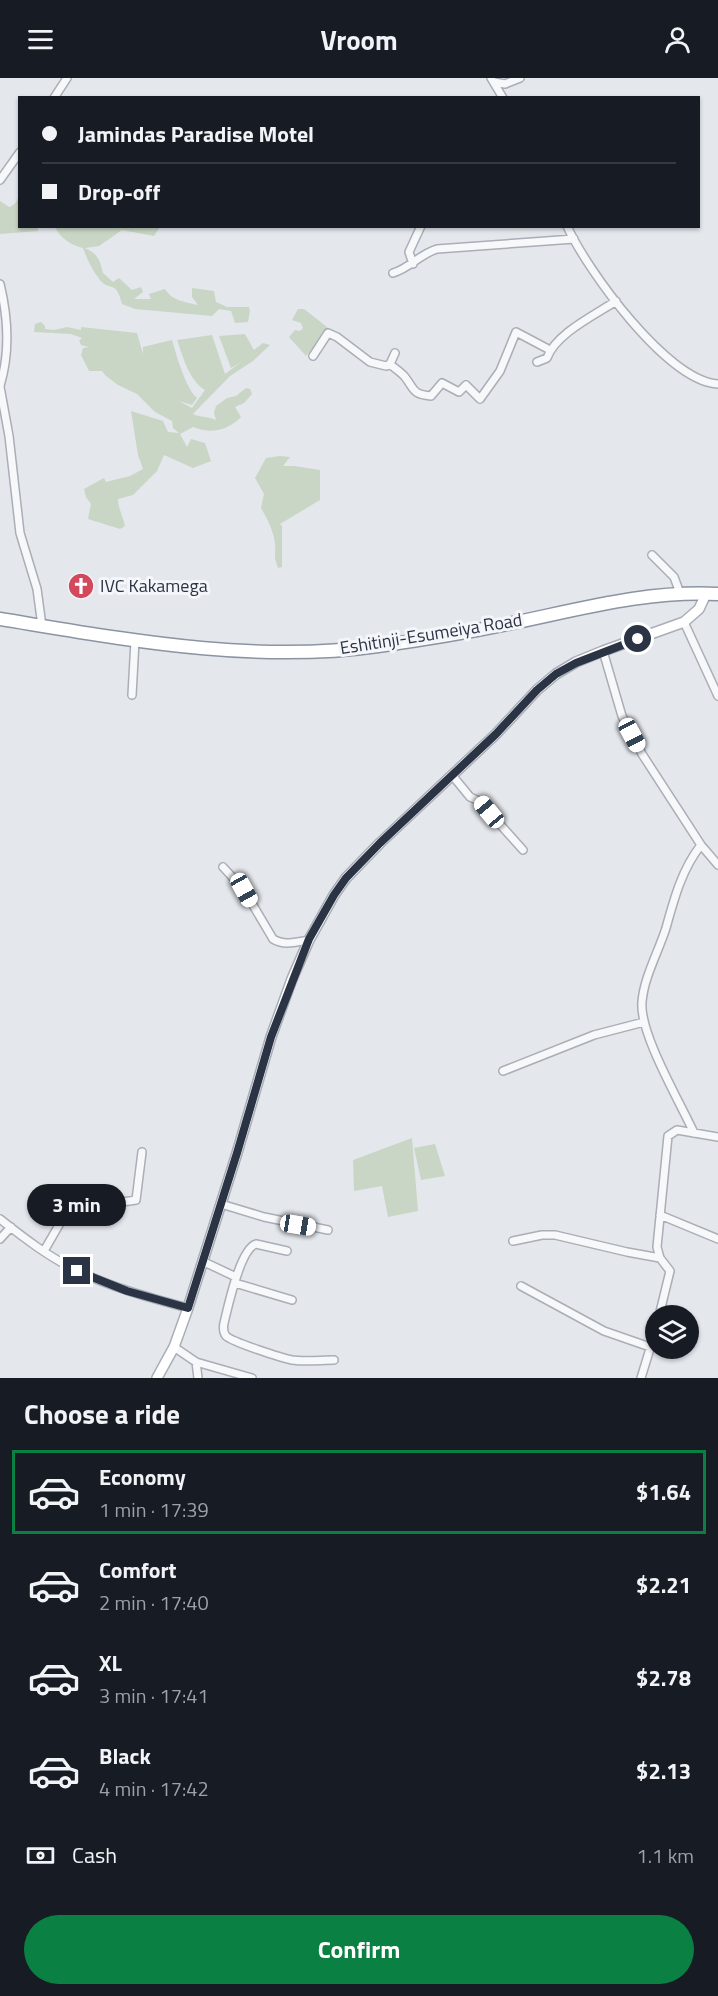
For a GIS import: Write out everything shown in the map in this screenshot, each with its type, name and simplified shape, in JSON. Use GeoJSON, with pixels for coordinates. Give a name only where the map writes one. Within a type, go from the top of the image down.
{"type":"FeatureCollection","features":[{"type":"Feature","properties":{"kind":"highway","name":"Eshitinji-Esumeiya Road"},"geometry":{"type":"LineString","coordinates":[[0,619],[135,641],[201,649],[342,650],[411,641],[621,601],[680,593],[712,594]]}},
{"type":"Feature","properties":{"kind":"street"},"geometry":{"type":"LineString","coordinates":[[55,96],[67,78]]}},
{"type":"Feature","properties":{"kind":"street"},"geometry":{"type":"LineString","coordinates":[[493,80],[505,84],[520,78]]}},
{"type":"Feature","properties":{"kind":"street"},"geometry":{"type":"LineString","coordinates":[[493,80],[502,96]]}},
{"type":"Feature","properties":{"kind":"street"},"geometry":{"type":"LineString","coordinates":[[0,180],[18,155]]}},
{"type":"Feature","properties":{"kind":"street"},"geometry":{"type":"LineString","coordinates":[[413,264],[409,252],[420,228]]}},
{"type":"Feature","properties":{"kind":"street"},"geometry":{"type":"LineString","coordinates":[[568,228],[596,275],[626,315],[663,354],[690,375],[712,384],[718,384]]}},
{"type":"Feature","properties":{"kind":"street"},"geometry":{"type":"LineString","coordinates":[[393,273],[413,264],[426,252],[437,249],[574,239]]}},
{"type":"Feature","properties":{"kind":"street"},"geometry":{"type":"LineString","coordinates":[[0,284],[6,308],[6,365],[0,386],[9,436],[20,534],[37,589],[42,626]]}},
{"type":"Feature","properties":{"kind":"street"},"geometry":{"type":"LineString","coordinates":[[537,362],[547,358],[550,350],[565,335],[616,301]]}},
{"type":"Feature","properties":{"kind":"street"},"geometry":{"type":"LineString","coordinates":[[390,364],[405,377],[411,389],[420,395],[431,396],[442,382],[459,392],[466,385],[480,399],[500,370],[516,332],[550,350]]}},
{"type":"Feature","properties":{"kind":"street"},"geometry":{"type":"LineString","coordinates":[[314,356],[328,333],[338,336],[370,362],[386,366],[390,364],[395,353]]}},
{"type":"Feature","properties":{"kind":"street"},"geometry":{"type":"LineString","coordinates":[[652,555],[674,577],[680,593]]}},
{"type":"Feature","properties":{"kind":"street"},"geometry":{"type":"LineString","coordinates":[[157,1378],[174,1347],[188,1308],[271,1037],[309,939],[323,912],[346,878],[556,674],[603,651],[684,622],[712,594]]}},
{"type":"Feature","properties":{"kind":"street"},"geometry":{"type":"LineString","coordinates":[[684,622],[718,696]]}},
{"type":"Feature","properties":{"kind":"street"},"geometry":{"type":"LineString","coordinates":[[132,695],[135,641]]}},
{"type":"Feature","properties":{"kind":"street"},"geometry":{"type":"LineString","coordinates":[[603,651],[622,716],[642,754],[701,845],[718,865]]}},
{"type":"Feature","properties":{"kind":"street"},"geometry":{"type":"LineString","coordinates":[[452,775],[470,797],[479,801],[524,850]]}},
{"type":"Feature","properties":{"kind":"street"},"geometry":{"type":"LineString","coordinates":[[694,1133],[655,1053],[644,1023],[642,1002],[646,982],[675,896],[689,860],[701,845]]}},
{"type":"Feature","properties":{"kind":"street"},"geometry":{"type":"LineString","coordinates":[[223,867],[244,890],[273,939],[279,943],[287,943],[309,939]]}},
{"type":"Feature","properties":{"kind":"street"},"geometry":{"type":"LineString","coordinates":[[503,1071],[594,1035],[644,1023]]}},
{"type":"Feature","properties":{"kind":"street"},"geometry":{"type":"LineString","coordinates":[[662,1305],[670,1271],[660,1258],[657,1247],[668,1136],[677,1130],[718,1137]]}},
{"type":"Feature","properties":{"kind":"street"},"geometry":{"type":"LineString","coordinates":[[44,1251],[71,1204],[103,1205],[136,1200],[142,1152]]}},
{"type":"Feature","properties":{"kind":"street"},"geometry":{"type":"LineString","coordinates":[[221,1204],[264,1217],[328,1230]]}},
{"type":"Feature","properties":{"kind":"street"},"geometry":{"type":"LineString","coordinates":[[660,1215],[718,1239]]}},
{"type":"Feature","properties":{"kind":"street"},"geometry":{"type":"LineString","coordinates":[[0,1219],[44,1251],[77,1271],[127,1291],[188,1308]]}},
{"type":"Feature","properties":{"kind":"street"},"geometry":{"type":"LineString","coordinates":[[0,1239],[11,1227]]}},
{"type":"Feature","properties":{"kind":"street"},"geometry":{"type":"LineString","coordinates":[[513,1241],[542,1234],[555,1234],[660,1258]]}},
{"type":"Feature","properties":{"kind":"street"},"geometry":{"type":"LineString","coordinates":[[287,1251],[252,1245],[247,1250],[235,1280],[224,1323],[225,1335],[267,1353],[294,1360],[334,1360]]}},
{"type":"Feature","properties":{"kind":"street"},"geometry":{"type":"LineString","coordinates":[[202,1261],[235,1280],[292,1300]]}},
{"type":"Feature","properties":{"kind":"street"},"geometry":{"type":"LineString","coordinates":[[521,1286],[604,1331],[645,1345]]}},
{"type":"Feature","properties":{"kind":"street"},"geometry":{"type":"LineString","coordinates":[[174,1347],[196,1362],[252,1378]]}},
{"type":"Feature","properties":{"kind":"street"},"geometry":{"type":"LineString","coordinates":[[641,1378],[647,1359]]}},
{"type":"Feature","properties":{"kind":"street"},"geometry":{"type":"LineString","coordinates":[[196,1362],[198,1378]]}},
{"type":"Feature","properties":{"kind":"green space"},"geometry":{"type":"Polygon","coordinates":[[[18,196],[18,228],[38,228],[38,231],[0,234],[0,201],[9,207],[17,201],[18,196]]]}},
{"type":"Feature","properties":{"kind":"green space"},"geometry":{"type":"Polygon","coordinates":[[[56,228],[159,228],[154,236],[122,230],[99,246],[85,248],[96,255],[103,273],[113,282],[119,278],[132,290],[141,287],[143,292],[134,299],[151,299],[149,294],[165,289],[175,299],[198,305],[192,297],[192,288],[214,291],[216,302],[227,307],[249,307],[248,322],[235,323],[231,311],[219,309],[212,316],[135,309],[122,304],[117,291],[97,276],[83,248],[74,245],[56,228]]]}},
{"type":"Feature","properties":{"kind":"green space"},"geometry":{"type":"Polygon","coordinates":[[[298,309],[304,309],[327,327],[306,356],[289,337],[295,330],[300,331],[303,328],[301,323],[292,320],[298,309]]]}},
{"type":"Feature","properties":{"kind":"green space"},"geometry":{"type":"Polygon","coordinates":[[[41,322],[45,329],[54,330],[67,327],[81,330],[81,327],[137,333],[143,354],[143,347],[172,340],[185,379],[197,398],[192,405],[179,401],[192,408],[205,390],[199,386],[191,374],[177,340],[212,335],[225,374],[241,362],[231,368],[219,336],[245,334],[254,350],[263,343],[270,345],[253,361],[230,376],[193,414],[216,420],[214,413],[216,406],[246,388],[250,389],[252,394],[244,403],[235,407],[241,417],[236,422],[212,431],[193,427],[180,434],[187,447],[191,439],[205,443],[211,461],[193,468],[164,455],[157,471],[133,495],[118,499],[125,526],[120,529],[88,519],[91,504],[84,489],[104,478],[106,482],[130,476],[143,469],[138,455],[131,411],[163,421],[168,432],[179,433],[173,428],[172,421],[155,412],[137,394],[118,385],[102,371],[89,371],[81,355],[83,348],[89,347],[81,345],[79,341],[82,338],[71,334],[34,332],[35,324],[41,322]]]}},
{"type":"Feature","properties":{"kind":"green space"},"geometry":{"type":"Polygon","coordinates":[[[290,457],[283,466],[320,470],[320,500],[280,524],[282,526],[282,567],[278,568],[273,535],[261,508],[264,494],[255,478],[266,458],[290,457]]]}},
{"type":"Feature","properties":{"kind":"green space"},"geometry":{"type":"Polygon","coordinates":[[[412,1138],[418,1211],[388,1217],[382,1186],[354,1191],[353,1160],[412,1138]]]}},
{"type":"Feature","properties":{"kind":"green space"},"geometry":{"type":"Polygon","coordinates":[[[435,1144],[445,1176],[421,1180],[414,1148],[435,1144]]]}},
{"type":"Feature","properties":{"kind":"place","name":"IVC Kakamega"},"geometry":{"type":"Point","coordinates":[81,586]}},
{"type":"Feature","properties":{"kind":"route"},"geometry":{"type":"LineString","coordinates":[[77,1271],[127,1291],[188,1308],[271,1037],[309,939],[334,895],[346,878],[380,843],[556,674],[603,651],[638,639]]}}]}
